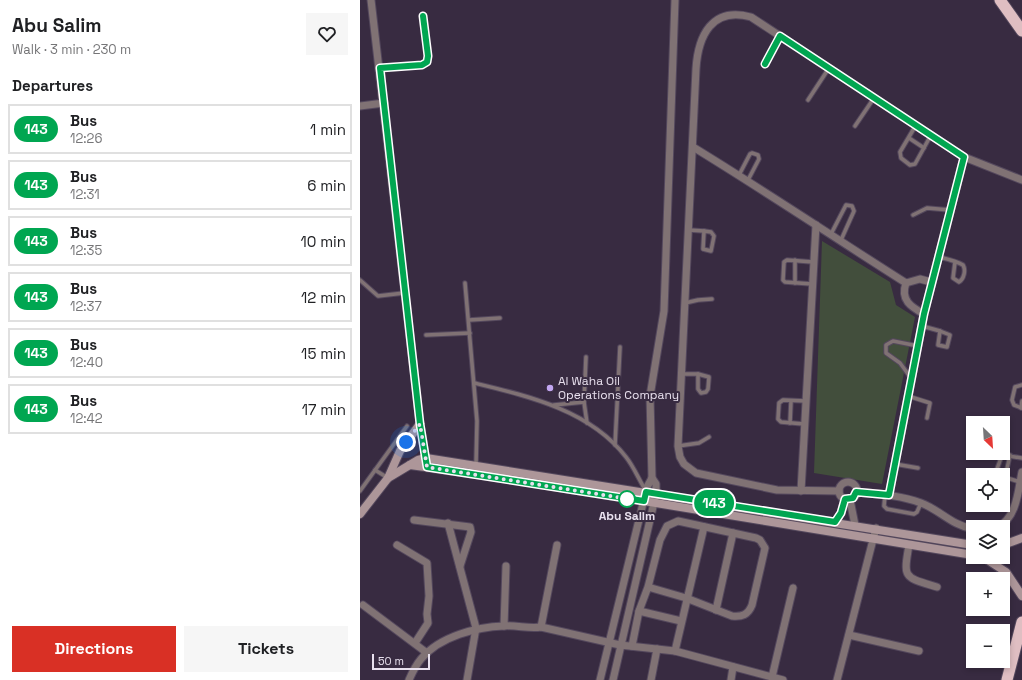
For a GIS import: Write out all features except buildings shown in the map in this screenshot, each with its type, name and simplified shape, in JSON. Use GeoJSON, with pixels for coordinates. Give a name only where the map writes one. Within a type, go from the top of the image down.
{"type":"FeatureCollection","features":[{"type":"Feature","properties":{"kind":"highway"},"geometry":{"type":"LineString","coordinates":[[1000,0],[1022,31]]}},
{"type":"Feature","properties":{"kind":"highway"},"geometry":{"type":"LineString","coordinates":[[1006,680],[1022,622]]}},
{"type":"Feature","properties":{"kind":"main road"},"geometry":{"type":"LineString","coordinates":[[360,514],[388,478],[400,451],[420,424]]}},
{"type":"Feature","properties":{"kind":"main road"},"geometry":{"type":"LineString","coordinates":[[388,478],[410,465],[426,458],[876,528],[963,548],[966,550]]}},
{"type":"Feature","properties":{"kind":"main road"},"geometry":{"type":"LineString","coordinates":[[410,465],[644,501],[909,545],[966,547]]}},
{"type":"Feature","properties":{"kind":"main road"},"geometry":{"type":"LineString","coordinates":[[1010,542],[1022,538]]}},
{"type":"Feature","properties":{"kind":"main road"},"geometry":{"type":"LineString","coordinates":[[994,564],[1006,572],[1022,596]]}},
{"type":"Feature","properties":{"kind":"street"},"geometry":{"type":"LineString","coordinates":[[371,0],[420,424],[427,467]]}},
{"type":"Feature","properties":{"kind":"street"},"geometry":{"type":"LineString","coordinates":[[612,680],[656,494],[656,484],[652,478],[650,392],[664,311],[675,0]]}},
{"type":"Feature","properties":{"kind":"street"},"geometry":{"type":"LineString","coordinates":[[839,491],[801,491],[765,488],[696,473],[684,464],[680,457],[678,446],[681,374],[697,55],[701,38],[714,22],[722,18],[737,15],[756,20],[964,157],[1022,180]]}},
{"type":"Feature","properties":{"kind":"street"},"geometry":{"type":"LineString","coordinates":[[360,106],[384,103]]}},
{"type":"Feature","properties":{"kind":"street"},"geometry":{"type":"LineString","coordinates":[[693,147],[748,180],[830,235],[906,283],[920,279],[932,282]]}},
{"type":"Feature","properties":{"kind":"street"},"geometry":{"type":"LineString","coordinates":[[887,495],[895,464],[924,314],[964,157]]}},
{"type":"Feature","properties":{"kind":"street"},"geometry":{"type":"LineString","coordinates":[[801,491],[816,225]]}},
{"type":"Feature","properties":{"kind":"street"},"geometry":{"type":"LineString","coordinates":[[906,283],[904,289],[905,299],[910,306],[924,314]]}},
{"type":"Feature","properties":{"kind":"street"},"geometry":{"type":"LineString","coordinates":[[1007,520],[1014,508],[1022,472]]}},
{"type":"Feature","properties":{"kind":"street"},"geometry":{"type":"LineString","coordinates":[[600,680],[608,641],[648,483],[652,478]]}},
{"type":"Feature","properties":{"kind":"street"},"geometry":{"type":"LineString","coordinates":[[856,492],[854,486],[848,483],[842,485],[839,491],[842,498],[847,500],[856,525]]}},
{"type":"Feature","properties":{"kind":"street"},"geometry":{"type":"LineString","coordinates":[[835,522],[847,500],[856,492],[887,495],[921,503],[953,523],[966,527]]}},
{"type":"Feature","properties":{"kind":"street"},"geometry":{"type":"LineString","coordinates":[[414,520],[467,526],[472,530],[460,566]]}},
{"type":"Feature","properties":{"kind":"street"},"geometry":{"type":"LineString","coordinates":[[632,646],[639,611],[648,587],[660,540],[667,526],[678,521],[760,540],[763,544],[765,553],[750,611],[739,617],[686,598],[648,587]]}},
{"type":"Feature","properties":{"kind":"street"},"geometry":{"type":"LineString","coordinates":[[448,523],[476,628],[467,680]]}},
{"type":"Feature","properties":{"kind":"street"},"geometry":{"type":"LineString","coordinates":[[675,651],[686,598],[704,526]]}},
{"type":"Feature","properties":{"kind":"street"},"geometry":{"type":"LineString","coordinates":[[837,680],[876,528]]}},
{"type":"Feature","properties":{"kind":"street"},"geometry":{"type":"LineString","coordinates":[[716,610],[733,533]]}},
{"type":"Feature","properties":{"kind":"street"},"geometry":{"type":"LineString","coordinates":[[397,545],[428,563],[428,623],[415,643]]}},
{"type":"Feature","properties":{"kind":"street"},"geometry":{"type":"LineString","coordinates":[[541,627],[557,545]]}},
{"type":"Feature","properties":{"kind":"street"},"geometry":{"type":"LineString","coordinates":[[909,545],[905,568],[906,574],[915,580],[937,587]]}},
{"type":"Feature","properties":{"kind":"street"},"geometry":{"type":"LineString","coordinates":[[504,626],[506,566]]}},
{"type":"Feature","properties":{"kind":"street"},"geometry":{"type":"LineString","coordinates":[[772,677],[793,588]]}},
{"type":"Feature","properties":{"kind":"street"},"geometry":{"type":"LineString","coordinates":[[363,605],[427,653]]}},
{"type":"Feature","properties":{"kind":"street"},"geometry":{"type":"LineString","coordinates":[[639,611],[681,621]]}},
{"type":"Feature","properties":{"kind":"street"},"geometry":{"type":"LineString","coordinates":[[409,680],[421,659],[427,653],[454,637],[476,628],[504,626],[541,627],[608,641],[620,645],[675,651],[783,680]]}},
{"type":"Feature","properties":{"kind":"street"},"geometry":{"type":"LineString","coordinates":[[849,635],[919,651]]}},
{"type":"Feature","properties":{"kind":"street"},"geometry":{"type":"LineString","coordinates":[[651,680],[656,649]]}},
{"type":"Feature","properties":{"kind":"street"},"geometry":{"type":"LineString","coordinates":[[731,680],[733,667]]}},
{"type":"Feature","properties":{"kind":"lane"},"geometry":{"type":"LineString","coordinates":[[380,68],[422,65],[427,62],[428,56],[423,16]]}},
{"type":"Feature","properties":{"kind":"lane"},"geometry":{"type":"LineString","coordinates":[[765,64],[780,36]]}},
{"type":"Feature","properties":{"kind":"lane"},"geometry":{"type":"LineString","coordinates":[[808,100],[829,68]]}},
{"type":"Feature","properties":{"kind":"lane"},"geometry":{"type":"LineString","coordinates":[[855,126],[874,98]]}},
{"type":"Feature","properties":{"kind":"lane"},"geometry":{"type":"LineString","coordinates":[[916,125],[900,155],[910,165],[915,164],[931,135]]}},
{"type":"Feature","properties":{"kind":"lane"},"geometry":{"type":"LineString","coordinates":[[908,138],[924,148]]}},
{"type":"Feature","properties":{"kind":"lane"},"geometry":{"type":"LineString","coordinates":[[739,175],[750,154],[752,153],[758,155],[758,159],[748,180]]}},
{"type":"Feature","properties":{"kind":"lane"},"geometry":{"type":"LineString","coordinates":[[830,235],[846,205],[852,206],[854,211],[840,241]]}},
{"type":"Feature","properties":{"kind":"lane"},"geometry":{"type":"LineString","coordinates":[[913,215],[928,208],[950,210]]}},
{"type":"Feature","properties":{"kind":"lane"},"geometry":{"type":"LineString","coordinates":[[689,230],[704,231],[711,232],[714,236],[711,251],[703,249],[704,231]]}},
{"type":"Feature","properties":{"kind":"lane"},"geometry":{"type":"LineString","coordinates":[[938,256],[955,262],[963,265],[964,269],[962,278],[959,282],[952,278],[955,262]]}},
{"type":"Feature","properties":{"kind":"lane"},"geometry":{"type":"LineString","coordinates":[[812,284],[785,282],[783,278],[784,262],[787,260],[813,262]]}},
{"type":"Feature","properties":{"kind":"lane"},"geometry":{"type":"LineString","coordinates":[[795,260],[795,283]]}},
{"type":"Feature","properties":{"kind":"lane"},"geometry":{"type":"LineString","coordinates":[[360,280],[378,296],[405,293]]}},
{"type":"Feature","properties":{"kind":"lane"},"geometry":{"type":"LineString","coordinates":[[465,284],[478,421],[476,465]]}},
{"type":"Feature","properties":{"kind":"lane"},"geometry":{"type":"LineString","coordinates":[[685,303],[712,299]]}},
{"type":"Feature","properties":{"kind":"lane"},"geometry":{"type":"LineString","coordinates":[[469,320],[500,318]]}},
{"type":"Feature","properties":{"kind":"lane"},"geometry":{"type":"LineString","coordinates":[[922,326],[940,331],[950,335],[947,347],[938,345],[940,331]]}},
{"type":"Feature","properties":{"kind":"lane"},"geometry":{"type":"LineString","coordinates":[[426,335],[470,332]]}},
{"type":"Feature","properties":{"kind":"lane"},"geometry":{"type":"LineString","coordinates":[[912,379],[900,363],[886,353],[886,345],[893,342],[918,346]]}},
{"type":"Feature","properties":{"kind":"lane"},"geometry":{"type":"LineString","coordinates":[[615,445],[620,347]]}},
{"type":"Feature","properties":{"kind":"lane"},"geometry":{"type":"LineString","coordinates":[[586,357],[584,402],[587,423]]}},
{"type":"Feature","properties":{"kind":"lane"},"geometry":{"type":"LineString","coordinates":[[681,374],[698,374],[709,376],[706,392],[701,392],[698,389],[698,374]]}},
{"type":"Feature","properties":{"kind":"lane"},"geometry":{"type":"LineString","coordinates":[[474,383],[530,397],[553,405],[587,423],[615,445],[627,458],[646,492]]}},
{"type":"Feature","properties":{"kind":"lane"},"geometry":{"type":"LineString","coordinates":[[1022,385],[1015,387],[1012,397],[1013,402],[1021,408],[1022,401]]}},
{"type":"Feature","properties":{"kind":"lane"},"geometry":{"type":"LineString","coordinates":[[908,396],[930,403],[927,418]]}},
{"type":"Feature","properties":{"kind":"lane"},"geometry":{"type":"LineString","coordinates":[[805,424],[779,421],[778,406],[783,400],[806,401]]}},
{"type":"Feature","properties":{"kind":"lane"},"geometry":{"type":"LineString","coordinates":[[790,423],[791,401]]}},
{"type":"Feature","properties":{"kind":"lane"},"geometry":{"type":"LineString","coordinates":[[553,405],[584,402]]}},
{"type":"Feature","properties":{"kind":"lane"},"geometry":{"type":"LineString","coordinates":[[360,490],[407,426]]}},
{"type":"Feature","properties":{"kind":"lane"},"geometry":{"type":"LineString","coordinates":[[678,446],[699,443],[709,437]]}},
{"type":"Feature","properties":{"kind":"lane"},"geometry":{"type":"LineString","coordinates":[[1010,455],[1022,458]]}},
{"type":"Feature","properties":{"kind":"lane"},"geometry":{"type":"LineString","coordinates":[[895,464],[918,468]]}},
{"type":"Feature","properties":{"kind":"lane"},"geometry":{"type":"LineString","coordinates":[[375,470],[388,478]]}},
{"type":"Feature","properties":{"kind":"lane"},"geometry":{"type":"LineString","coordinates":[[1010,479],[1020,482]]}},
{"type":"Feature","properties":{"kind":"lane"},"geometry":{"type":"LineString","coordinates":[[887,495],[884,506],[887,509],[914,514],[917,512],[921,503]]}},
{"type":"Feature","properties":{"kind":"green space"},"geometry":{"type":"Polygon","coordinates":[[[822,241],[890,282],[896,305],[915,317],[882,484],[814,473],[822,241]]]}},
{"type":"Feature","properties":{"kind":"bus line","name":"143"},"geometry":{"type":"LineString","coordinates":[[423,16],[428,56],[427,62],[422,65],[380,68],[420,424],[427,467],[644,501],[646,492],[835,522],[841,513],[845,499],[850,500],[856,492],[889,495],[924,314],[964,157],[780,36],[765,64]]}},
{"type":"Feature","properties":{"kind":"place","name":"Al Waha Oil Operations Company"},"geometry":{"type":"Point","coordinates":[550,388]}},
{"type":"Feature","properties":{"kind":"place","name":"Abu Salim"},"geometry":{"type":"Point","coordinates":[627,499]}},
{"type":"Feature","properties":{"kind":"route"},"geometry":{"type":"LineString","coordinates":[[406,442],[420,424],[427,467],[629,499],[627,499]]}}]}
